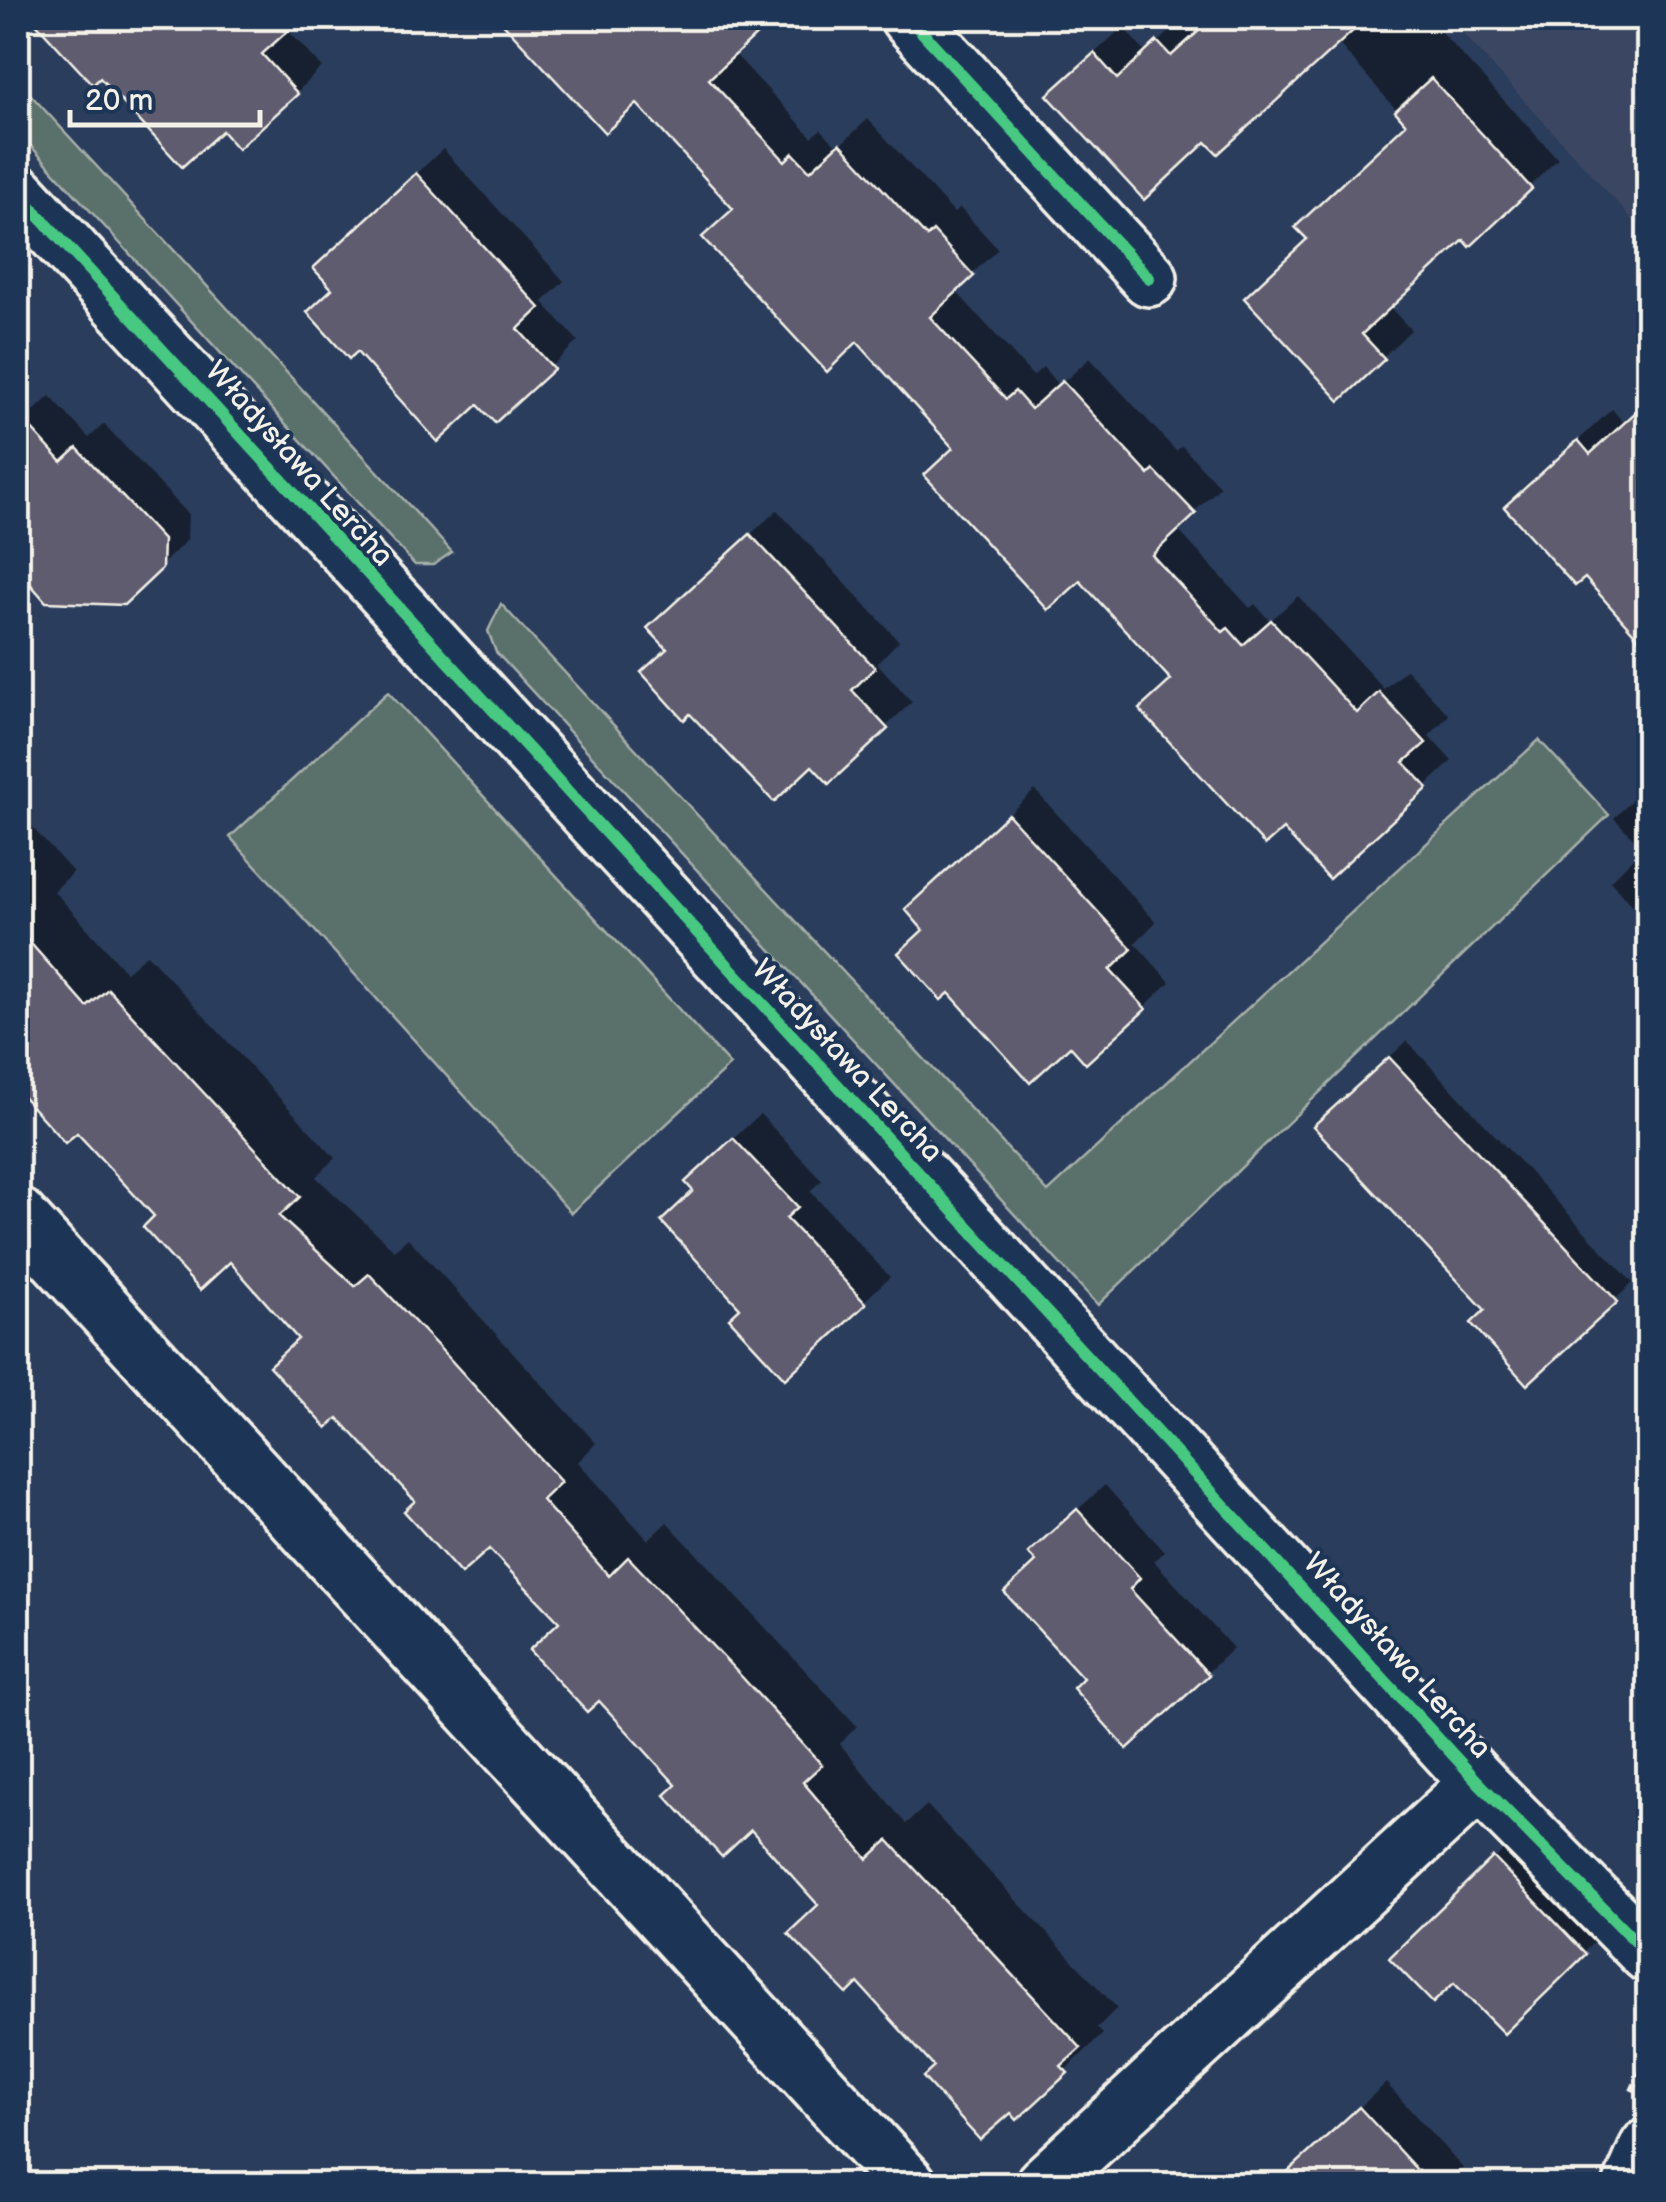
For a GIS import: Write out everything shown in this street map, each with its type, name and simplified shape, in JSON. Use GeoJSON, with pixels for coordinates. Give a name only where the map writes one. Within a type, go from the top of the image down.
{"type":"FeatureCollection","features":[{"type":"Feature","properties":{"kind":"street"},"geometry":{"type":"LineString","coordinates":[[909,18],[1149,278]]}},
{"type":"Feature","properties":{"kind":"street","name":"Władysława Lercha"},"geometry":{"type":"LineString","coordinates":[[18,193],[1479,1783],[1648,1954]]}},
{"type":"Feature","properties":{"kind":"street"},"geometry":{"type":"LineString","coordinates":[[18,1216],[908,2184]]}},
{"type":"Feature","properties":{"kind":"street"},"geometry":{"type":"LineString","coordinates":[[1044,2184],[1479,1783]]}},
{"type":"Feature","properties":{"kind":"street"},"geometry":{"type":"LineString","coordinates":[[1632,2184],[1648,2147]]}},
{"type":"Feature","properties":{"kind":"shaded area"},"geometry":{"type":"Polygon","coordinates":[[[1449,18],[1648,18],[1648,236],[1633,220],[1449,18]]]}},
{"type":"Feature","properties":{"kind":"green space"},"geometry":{"type":"Polygon","coordinates":[[[18,81],[452,552],[433,565],[415,565],[18,132],[18,81]]]}},
{"type":"Feature","properties":{"kind":"green space"},"geometry":{"type":"Polygon","coordinates":[[[501,604],[1048,1192],[1539,740],[1609,815],[1098,1305],[496,652],[488,631],[501,604]]]}},
{"type":"Feature","properties":{"kind":"green space"},"geometry":{"type":"Polygon","coordinates":[[[388,692],[730,1065],[571,1213],[230,837],[388,692]]]}},
{"type":"Feature","properties":{"kind":"building"},"geometry":{"type":"Polygon","coordinates":[[[31,18],[302,18],[262,54],[298,94],[238,149],[222,131],[182,167],[100,78],[93,85],[31,18]]]}},
{"type":"Feature","properties":{"kind":"building"},"geometry":{"type":"Polygon","coordinates":[[[498,18],[775,18],[709,79],[785,161],[793,153],[810,171],[840,143],[927,237],[933,231],[974,276],[930,317],[1006,399],[1015,391],[1031,409],[1062,381],[1149,475],[1154,470],[1196,514],[1152,555],[1223,632],[1228,628],[1243,645],[1271,620],[1357,713],[1379,692],[1426,743],[1404,762],[1428,788],[1329,879],[1283,829],[1265,845],[1139,709],[1171,680],[1080,581],[1048,610],[924,475],[953,448],[857,342],[827,372],[702,237],[733,209],[637,104],[605,133],[498,18]]]}},
{"type":"Feature","properties":{"kind":"building"},"geometry":{"type":"Polygon","coordinates":[[[1213,18],[1367,18],[1218,154],[1206,142],[1144,200],[1047,95],[1094,53],[1117,79],[1157,41],[1171,56],[1213,18]]]}},
{"type":"Feature","properties":{"kind":"building"},"geometry":{"type":"Polygon","coordinates":[[[1431,78],[1532,189],[1470,247],[1464,240],[1362,334],[1385,359],[1340,401],[1244,298],[1307,239],[1295,227],[1406,124],[1395,111],[1431,78]]]}},
{"type":"Feature","properties":{"kind":"building"},"geometry":{"type":"Polygon","coordinates":[[[416,173],[540,308],[518,329],[554,369],[495,423],[478,405],[438,442],[357,352],[349,359],[307,312],[332,289],[313,268],[416,173]]]}},
{"type":"Feature","properties":{"kind":"building"},"geometry":{"type":"Polygon","coordinates":[[[1648,401],[1648,649],[1585,578],[1575,586],[1504,507],[1578,440],[1590,454],[1648,401]]]}},
{"type":"Feature","properties":{"kind":"building"},"geometry":{"type":"Polygon","coordinates":[[[18,414],[62,462],[77,448],[163,540],[162,569],[124,605],[46,602],[18,570],[18,414]]]}},
{"type":"Feature","properties":{"kind":"building"},"geometry":{"type":"Polygon","coordinates":[[[750,534],[875,668],[852,690],[888,729],[829,784],[812,766],[774,802],[690,714],[684,720],[641,672],[667,649],[647,628],[750,534]]]}},
{"type":"Feature","properties":{"kind":"building"},"geometry":{"type":"Polygon","coordinates":[[[1008,814],[1132,949],[1110,970],[1146,1009],[1086,1064],[1070,1046],[1030,1083],[949,993],[941,1000],[898,953],[923,930],[905,909],[1008,814]]]}},
{"type":"Feature","properties":{"kind":"building"},"geometry":{"type":"Polygon","coordinates":[[[18,929],[87,1007],[108,989],[300,1197],[279,1216],[355,1286],[369,1274],[450,1359],[561,1482],[542,1500],[609,1576],[628,1557],[742,1677],[822,1765],[803,1782],[868,1859],[888,1840],[1081,2048],[1061,2066],[1068,2073],[1017,2120],[1011,2113],[980,2140],[923,2077],[934,2067],[858,1983],[847,1994],[788,1933],[818,1905],[751,1830],[722,1857],[665,1795],[676,1785],[599,1701],[587,1712],[529,1650],[559,1622],[489,1549],[461,1574],[404,1511],[415,1501],[338,1418],[327,1428],[269,1366],[298,1339],[230,1262],[200,1290],[143,1227],[154,1216],[77,1133],[65,1143],[18,1091],[18,929]]]}},
{"type":"Feature","properties":{"kind":"building"},"geometry":{"type":"Polygon","coordinates":[[[1389,1057],[1618,1302],[1527,1385],[1471,1323],[1485,1310],[1313,1126],[1389,1057]]]}},
{"type":"Feature","properties":{"kind":"building"},"geometry":{"type":"Polygon","coordinates":[[[733,1138],[798,1207],[786,1218],[866,1304],[785,1379],[729,1318],[740,1308],[661,1221],[693,1191],[685,1182],[733,1138]]]}},
{"type":"Feature","properties":{"kind":"building"},"geometry":{"type":"Polygon","coordinates":[[[1077,1509],[1140,1578],[1130,1589],[1209,1675],[1127,1749],[1073,1688],[1083,1678],[1004,1592],[1036,1562],[1028,1553],[1077,1509]]]}},
{"type":"Feature","properties":{"kind":"building"},"geometry":{"type":"Polygon","coordinates":[[[1493,1857],[1586,1954],[1504,2034],[1454,1983],[1433,2003],[1389,1958],[1493,1857]]]}},
{"type":"Feature","properties":{"kind":"building"},"geometry":{"type":"Polygon","coordinates":[[[1359,2107],[1430,2184],[1274,2184],[1359,2107]]]}},
{"type":"Feature","properties":{"kind":"cycle path"},"geometry":{"type":"LineString","coordinates":[[909,18],[1149,278]]}},
{"type":"Feature","properties":{"kind":"cycle path"},"geometry":{"type":"LineString","coordinates":[[18,193],[1479,1783],[1648,1954]]}}]}
